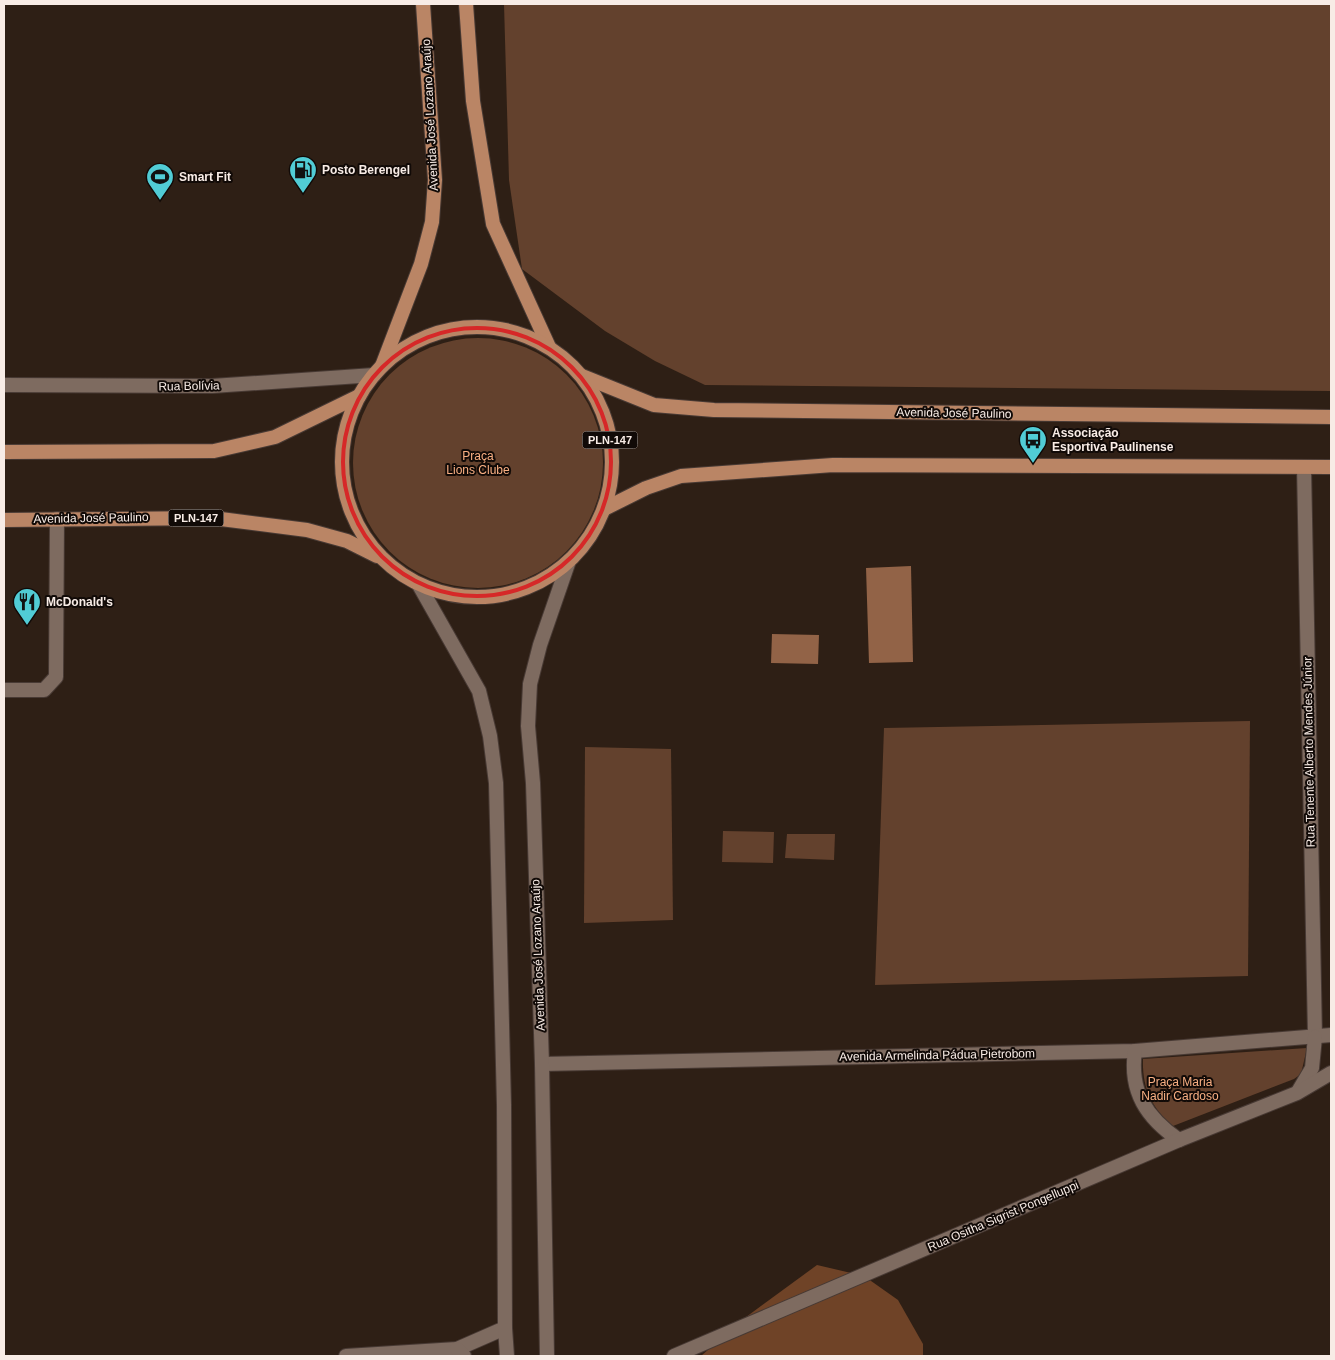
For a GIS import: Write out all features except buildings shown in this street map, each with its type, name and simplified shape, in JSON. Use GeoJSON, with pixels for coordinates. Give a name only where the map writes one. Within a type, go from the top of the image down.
{"type":"FeatureCollection","features":[{"type":"Feature","properties":{"kind":"main road","name":"Avenida José Lozano Araújo"},"geometry":{"type":"LineString","coordinates":[[377,371],[421,264],[432,222],[435,180],[423,4]]}},
{"type":"Feature","properties":{"kind":"main road"},"geometry":{"type":"LineString","coordinates":[[466,4],[473,101],[492,224],[549,347]]}},
{"type":"Feature","properties":{"kind":"main road","name":"PLN-147"},"geometry":{"type":"LineString","coordinates":[[480,327],[516,332],[549,347],[582,376],[597,400],[607,426],[610,444],[611,482],[604,509],[587,540],[570,561],[548,578],[524,589],[498,596],[471,598],[444,594],[419,585],[382,559],[360,531],[347,499],[342,464],[346,429],[359,396],[377,371],[410,344],[444,331],[480,327]]}},
{"type":"Feature","properties":{"kind":"main road","name":"Avenida José Paulino"},"geometry":{"type":"LineString","coordinates":[[582,376],[654,405],[714,410],[1331,417]]}},
{"type":"Feature","properties":{"kind":"main road","name":"PLN-147"},"geometry":{"type":"LineString","coordinates":[[4,452],[214,451],[275,437],[359,396]]}},
{"type":"Feature","properties":{"kind":"main road"},"geometry":{"type":"LineString","coordinates":[[604,509],[646,488],[681,476],[833,465],[1331,467]]}},
{"type":"Feature","properties":{"kind":"main road","name":"Avenida José Paulino"},"geometry":{"type":"LineString","coordinates":[[4,520],[213,518],[307,530],[348,541],[382,559]]}},
{"type":"Feature","properties":{"kind":"street","name":"Rua Bolívia"},"geometry":{"type":"LineString","coordinates":[[4,385],[212,386],[377,371]]}},
{"type":"Feature","properties":{"kind":"street","name":"Rua Tenente Alberto Mendes Júnior"},"geometry":{"type":"LineString","coordinates":[[1297,1092],[1312,1068],[1315,1037],[1304,467]]}},
{"type":"Feature","properties":{"kind":"street"},"geometry":{"type":"LineString","coordinates":[[4,690],[44,690],[56,677],[56,519]]}},
{"type":"Feature","properties":{"kind":"street","name":"Avenida José Lozano Araújo"},"geometry":{"type":"LineString","coordinates":[[547,1356],[542,1064],[533,783],[528,726],[530,684],[540,645],[570,561]]}},
{"type":"Feature","properties":{"kind":"street"},"geometry":{"type":"LineString","coordinates":[[419,585],[479,691],[490,736],[496,784],[504,1097],[505,1328],[507,1356]]}},
{"type":"Feature","properties":{"kind":"street","name":"Avenida Armelinda Pádua Pietrobom"},"geometry":{"type":"LineString","coordinates":[[542,1064],[1134,1051],[1331,1036]]}},
{"type":"Feature","properties":{"kind":"street"},"geometry":{"type":"LineString","coordinates":[[1134,1051],[1134,1074],[1141,1103],[1154,1120],[1179,1140]]}},
{"type":"Feature","properties":{"kind":"street","name":"Rua Ositha Sigrist Pongelluppi"},"geometry":{"type":"LineString","coordinates":[[674,1356],[1179,1140],[1297,1092],[1331,1073]]}},
{"type":"Feature","properties":{"kind":"street"},"geometry":{"type":"LineString","coordinates":[[346,1356],[460,1353],[505,1328]]}},
{"type":"Feature","properties":{"kind":"highlighted area"},"geometry":{"type":"Polygon","coordinates":[[[480,327],[516,332],[549,347],[582,376],[597,400],[612,454],[604,509],[583,546],[548,578],[497,596],[444,594],[419,585],[382,559],[360,531],[347,499],[342,464],[346,429],[359,396],[374,375],[410,344],[444,331],[480,327]]]}},
{"type":"Feature","properties":{"kind":"green space"},"geometry":{"type":"Polygon","coordinates":[[[504,4],[1331,4],[1331,391],[705,385],[655,361],[605,331],[522,269],[509,180],[504,4]]]}},
{"type":"Feature","properties":{"kind":"green space","name":"Praça Lions Clube"},"geometry":{"type":"Polygon","coordinates":[[[478,338],[502,340],[526,347],[557,366],[575,384],[594,415],[601,439],[603,463],[601,487],[594,511],[575,542],[557,560],[526,579],[502,586],[478,588],[454,586],[430,579],[399,560],[381,542],[362,511],[355,487],[353,463],[355,439],[362,415],[381,384],[399,366],[430,347],[454,340],[478,338]]]}},
{"type":"Feature","properties":{"kind":"green space"},"geometry":{"type":"Polygon","coordinates":[[[1250,721],[1248,976],[875,985],[884,728],[1250,721]]]}},
{"type":"Feature","properties":{"kind":"green space"},"geometry":{"type":"Polygon","coordinates":[[[585,747],[671,749],[673,920],[584,923],[585,747]]]}},
{"type":"Feature","properties":{"kind":"green space"},"geometry":{"type":"Polygon","coordinates":[[[723,831],[774,832],[773,863],[722,862],[723,831]]]}},
{"type":"Feature","properties":{"kind":"green space"},"geometry":{"type":"Polygon","coordinates":[[[787,834],[835,834],[834,860],[785,858],[787,834]]]}},
{"type":"Feature","properties":{"kind":"green space","name":"Praça Maria Nadir Cardoso"},"geometry":{"type":"Polygon","coordinates":[[[1307,1048],[1301,1074],[1294,1079],[1173,1126],[1159,1112],[1149,1096],[1144,1079],[1143,1059],[1307,1048]]]}},
{"type":"Feature","properties":{"kind":"shaded area"},"geometry":{"type":"Polygon","coordinates":[[[911,566],[913,662],[869,663],[866,568],[911,566]]]}},
{"type":"Feature","properties":{"kind":"shaded area"},"geometry":{"type":"Polygon","coordinates":[[[772,634],[819,635],[818,664],[771,663],[772,634]]]}},
{"type":"Feature","properties":{"kind":"shaded area"},"geometry":{"type":"Polygon","coordinates":[[[817,1265],[864,1276],[898,1300],[923,1344],[923,1356],[701,1356],[742,1320],[817,1265]]]}},
{"type":"Feature","properties":{"kind":"place","name":"Posto Berengel"},"geometry":{"type":"Point","coordinates":[303,194]}},
{"type":"Feature","properties":{"kind":"place","name":"Smart Fit"},"geometry":{"type":"Point","coordinates":[160,201]}},
{"type":"Feature","properties":{"kind":"place","name":"Associação Esportiva Paulinense"},"geometry":{"type":"Point","coordinates":[1033,464]}},
{"type":"Feature","properties":{"kind":"place","name":"McDonald's"},"geometry":{"type":"Point","coordinates":[27,626]}}]}
